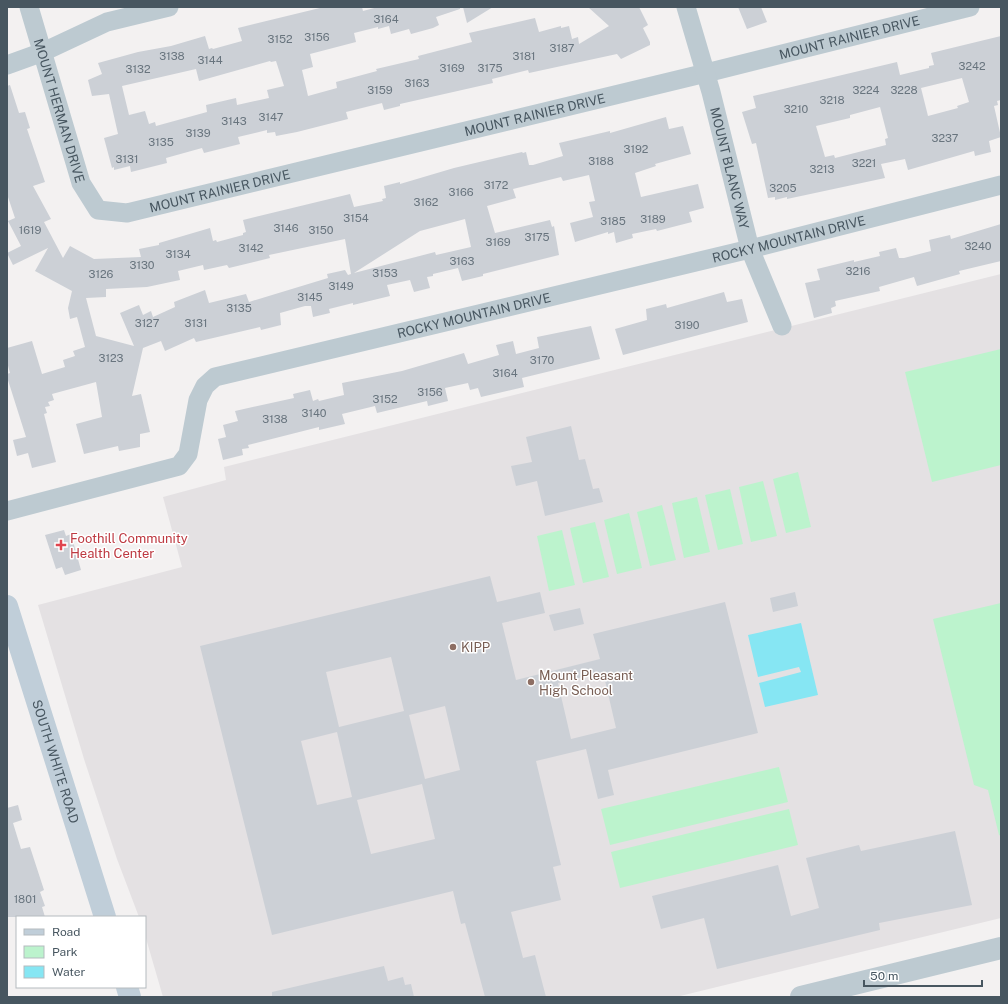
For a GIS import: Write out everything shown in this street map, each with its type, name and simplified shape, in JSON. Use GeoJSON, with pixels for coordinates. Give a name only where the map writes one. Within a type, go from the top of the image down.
{"type":"FeatureCollection","features":[{"type":"Feature","properties":{"kind":"main road","name":"SOUTH WHITE ROAD"},"geometry":{"type":"LineString","coordinates":[[7,606],[105,916]]}},
{"type":"Feature","properties":{"kind":"street","name":"MOUNT HERMAN DRIVE"},"geometry":{"type":"LineString","coordinates":[[29,7],[81,183],[98,210]]}},
{"type":"Feature","properties":{"kind":"street"},"geometry":{"type":"LineString","coordinates":[[7,65],[43,52],[107,22],[170,7]]}},
{"type":"Feature","properties":{"kind":"street","name":"MOUNT BLANC WAY"},"geometry":{"type":"LineString","coordinates":[[686,7],[706,73],[750,250],[782,326]]}},
{"type":"Feature","properties":{"kind":"street","name":"MOUNT RAINIER DRIVE"},"geometry":{"type":"LineString","coordinates":[[98,210],[127,213],[706,73],[970,7]]}},
{"type":"Feature","properties":{"kind":"street","name":"ROCKY MOUNTAIN DRIVE"},"geometry":{"type":"LineString","coordinates":[[7,512],[179,466],[188,454],[198,400],[205,386],[215,377],[750,250],[1001,185]]}},
{"type":"Feature","properties":{"kind":"street"},"geometry":{"type":"LineString","coordinates":[[801,997],[1001,948]]}},
{"type":"Feature","properties":{"kind":"shaded area","name":"Mount Pleasant High School"},"geometry":{"type":"Polygon","coordinates":[[[1001,274],[1001,918],[676,997],[163,997],[146,938],[146,916],[139,916],[117,859],[84,759],[38,605],[182,567],[163,497],[226,480],[224,467],[1001,274]]]}},
{"type":"Feature","properties":{"kind":"green space"},"geometry":{"type":"Polygon","coordinates":[[[1001,349],[1001,465],[932,482],[905,372],[1001,349]]]}},
{"type":"Feature","properties":{"kind":"green space"},"geometry":{"type":"Polygon","coordinates":[[[798,472],[811,527],[786,533],[773,479],[798,472]]]}},
{"type":"Feature","properties":{"kind":"green space"},"geometry":{"type":"Polygon","coordinates":[[[763,481],[777,536],[751,542],[739,487],[763,481]]]}},
{"type":"Feature","properties":{"kind":"green space"},"geometry":{"type":"Polygon","coordinates":[[[730,489],[743,544],[718,550],[705,495],[730,489]]]}},
{"type":"Feature","properties":{"kind":"green space"},"geometry":{"type":"Polygon","coordinates":[[[697,497],[710,552],[684,558],[672,503],[697,497]]]}},
{"type":"Feature","properties":{"kind":"green space"},"geometry":{"type":"Polygon","coordinates":[[[662,505],[676,560],[650,566],[637,512],[662,505]]]}},
{"type":"Feature","properties":{"kind":"green space"},"geometry":{"type":"Polygon","coordinates":[[[629,513],[642,568],[617,574],[604,520],[629,513]]]}},
{"type":"Feature","properties":{"kind":"green space"},"geometry":{"type":"Polygon","coordinates":[[[595,522],[609,577],[583,583],[570,528],[595,522]]]}},
{"type":"Feature","properties":{"kind":"green space"},"geometry":{"type":"Polygon","coordinates":[[[562,530],[575,585],[549,591],[537,536],[562,530]]]}},
{"type":"Feature","properties":{"kind":"green space"},"geometry":{"type":"Polygon","coordinates":[[[1001,603],[1001,836],[999,835],[988,790],[974,785],[933,619],[1001,603]]]}},
{"type":"Feature","properties":{"kind":"green space"},"geometry":{"type":"Polygon","coordinates":[[[779,767],[788,802],[610,845],[601,809],[779,767]]]}},
{"type":"Feature","properties":{"kind":"green space"},"geometry":{"type":"Polygon","coordinates":[[[789,809],[798,845],[620,888],[611,852],[789,809]]]}},
{"type":"Feature","properties":{"kind":"water"},"geometry":{"type":"Polygon","coordinates":[[[801,623],[818,695],[765,707],[759,683],[801,672],[799,667],[758,677],[748,635],[801,623]]]}},
{"type":"Feature","properties":{"kind":"building"},"geometry":{"type":"Polygon","coordinates":[[[324,7],[362,7],[363,11],[378,7],[460,7],[460,9],[436,17],[439,25],[433,28],[411,34],[409,29],[391,34],[389,26],[378,29],[378,27],[354,33],[356,42],[310,54],[313,67],[302,70],[308,96],[337,88],[336,82],[377,71],[376,69],[419,59],[418,56],[472,42],[469,33],[535,18],[539,32],[561,26],[561,28],[569,26],[572,39],[578,37],[579,44],[609,26],[588,7],[639,7],[648,25],[643,28],[650,45],[621,59],[617,54],[529,73],[528,70],[492,79],[493,83],[400,104],[400,106],[384,110],[382,103],[346,112],[348,119],[297,132],[276,136],[275,132],[267,133],[267,130],[238,137],[240,144],[204,153],[202,148],[166,158],[167,163],[131,172],[130,166],[114,170],[114,167],[112,168],[104,138],[118,134],[109,94],[92,96],[88,80],[102,74],[98,63],[138,52],[171,46],[205,36],[209,49],[213,49],[242,41],[238,28],[324,7]],[[270,61],[199,81],[196,69],[122,86],[129,115],[145,111],[149,124],[155,122],[156,126],[207,112],[206,105],[236,98],[237,105],[269,98],[267,90],[284,86],[276,61],[270,61]]]}},
{"type":"Feature","properties":{"kind":"building"},"geometry":{"type":"Polygon","coordinates":[[[463,7],[493,7],[467,23],[463,7]]]}},
{"type":"Feature","properties":{"kind":"building"},"geometry":{"type":"Polygon","coordinates":[[[738,7],[761,7],[767,22],[747,29],[738,7]]]}},
{"type":"Feature","properties":{"kind":"building"},"geometry":{"type":"Polygon","coordinates":[[[1001,36],[1001,100],[997,101],[998,105],[994,106],[1001,137],[989,141],[991,152],[975,156],[974,151],[908,170],[905,159],[881,164],[885,178],[787,199],[787,197],[775,200],[775,197],[768,198],[756,143],[752,144],[742,112],[756,108],[753,96],[897,62],[900,75],[929,68],[929,66],[934,65],[931,53],[1001,36]],[[962,78],[921,88],[928,116],[958,108],[957,106],[969,102],[962,78]],[[880,107],[850,115],[850,118],[816,126],[825,157],[834,155],[835,158],[886,145],[885,139],[888,138],[880,107]]]}},
{"type":"Feature","properties":{"kind":"building"},"geometry":{"type":"Polygon","coordinates":[[[10,85],[19,113],[25,112],[30,128],[27,129],[45,182],[33,186],[51,219],[44,222],[63,258],[70,246],[94,259],[141,257],[139,249],[159,245],[159,243],[210,228],[213,241],[216,240],[217,242],[243,235],[243,233],[246,232],[243,220],[350,194],[354,207],[383,201],[382,199],[386,198],[384,186],[400,182],[400,184],[454,168],[522,152],[526,152],[529,165],[533,165],[563,156],[559,143],[610,131],[610,133],[666,117],[669,129],[683,126],[691,154],[655,164],[656,166],[635,173],[641,197],[698,184],[704,208],[689,212],[692,222],[657,231],[656,229],[632,234],[633,238],[616,243],[614,232],[608,234],[608,232],[575,242],[570,223],[593,217],[589,202],[595,201],[589,175],[563,181],[561,177],[513,189],[516,198],[487,206],[495,233],[550,220],[552,227],[554,226],[559,255],[483,274],[483,276],[462,281],[458,268],[433,274],[433,276],[427,277],[430,288],[414,292],[410,280],[387,285],[390,296],[329,309],[330,313],[313,317],[311,306],[305,306],[280,313],[281,325],[261,330],[260,327],[196,342],[194,338],[165,351],[161,341],[143,348],[132,396],[141,394],[150,432],[140,434],[140,447],[119,451],[118,446],[84,454],[76,424],[102,417],[96,382],[52,394],[54,400],[48,402],[50,406],[45,407],[47,413],[44,414],[56,462],[32,468],[28,453],[17,456],[13,440],[26,437],[7,377],[7,374],[10,373],[7,362],[7,348],[32,341],[42,374],[65,367],[63,360],[75,356],[73,351],[85,347],[77,317],[70,319],[68,308],[72,291],[35,271],[48,248],[13,265],[7,253],[21,246],[8,221],[15,218],[7,194],[7,86],[10,85]],[[465,219],[420,231],[354,273],[435,252],[436,255],[471,247],[465,219]],[[345,239],[269,255],[270,258],[229,268],[227,265],[204,270],[203,265],[178,271],[180,280],[147,287],[106,289],[106,297],[86,298],[96,336],[134,346],[120,313],[139,305],[143,315],[151,311],[153,317],[175,307],[174,302],[205,290],[209,303],[246,294],[249,302],[328,278],[327,274],[345,270],[348,275],[351,274],[345,239]]]}},
{"type":"Feature","properties":{"kind":"building"},"geometry":{"type":"Polygon","coordinates":[[[1001,224],[1001,261],[959,271],[960,274],[917,286],[914,277],[879,287],[880,291],[835,301],[836,306],[831,308],[832,313],[814,318],[805,283],[820,280],[817,269],[854,260],[854,262],[880,256],[879,252],[896,248],[899,258],[904,258],[931,251],[929,240],[950,235],[951,239],[1001,224]]]}},
{"type":"Feature","properties":{"kind":"building"},"geometry":{"type":"Polygon","coordinates":[[[724,292],[727,302],[742,299],[748,322],[623,355],[615,329],[647,320],[646,309],[666,304],[667,308],[724,292]]]}},
{"type":"Feature","properties":{"kind":"building"},"geometry":{"type":"Polygon","coordinates":[[[591,326],[600,359],[522,378],[524,387],[481,397],[478,388],[470,390],[468,383],[445,388],[448,401],[428,406],[427,401],[377,413],[375,406],[342,414],[345,424],[319,430],[319,427],[248,445],[249,448],[242,449],[243,455],[223,460],[218,439],[226,437],[223,425],[238,421],[235,411],[294,398],[293,394],[310,390],[313,401],[344,395],[342,383],[402,371],[464,353],[468,364],[499,355],[496,345],[513,341],[516,354],[539,348],[537,337],[591,326]]]}},
{"type":"Feature","properties":{"kind":"building"},"geometry":{"type":"Polygon","coordinates":[[[571,426],[579,460],[585,459],[593,489],[599,488],[603,502],[545,516],[537,481],[516,486],[511,466],[532,462],[526,437],[571,426]]]}},
{"type":"Feature","properties":{"kind":"building","name":"Foothill Community Health Center"},"geometry":{"type":"Polygon","coordinates":[[[64,530],[66,536],[71,534],[81,570],[65,575],[62,567],[56,569],[45,535],[64,530]]]}},
{"type":"Feature","properties":{"kind":"building"},"geometry":{"type":"Polygon","coordinates":[[[490,576],[497,602],[540,592],[545,613],[502,623],[516,680],[600,659],[593,634],[725,602],[758,733],[608,770],[614,795],[598,799],[586,749],[536,761],[561,865],[553,867],[561,900],[511,912],[523,958],[535,955],[546,997],[485,997],[465,923],[461,924],[453,891],[272,935],[200,646],[490,576]],[[391,657],[326,672],[339,727],[404,711],[391,657]],[[603,672],[558,683],[571,739],[616,728],[603,672]],[[445,706],[409,715],[425,779],[460,770],[445,706]],[[337,732],[301,741],[317,805],[352,797],[337,732]],[[422,784],[357,800],[371,854],[435,839],[422,784]]]}},
{"type":"Feature","properties":{"kind":"building"},"geometry":{"type":"Polygon","coordinates":[[[795,592],[798,606],[773,612],[770,598],[795,592]]]}},
{"type":"Feature","properties":{"kind":"building"},"geometry":{"type":"Polygon","coordinates":[[[580,608],[584,624],[554,631],[549,615],[580,608]]]}},
{"type":"Feature","properties":{"kind":"building"},"geometry":{"type":"Polygon","coordinates":[[[18,805],[22,820],[13,823],[21,849],[30,847],[44,890],[40,892],[45,906],[42,907],[45,916],[7,917],[7,808],[18,805]]]}},
{"type":"Feature","properties":{"kind":"building"},"geometry":{"type":"Polygon","coordinates":[[[955,831],[972,905],[879,923],[880,930],[717,969],[704,918],[661,929],[652,896],[778,865],[791,916],[819,908],[806,858],[859,845],[861,851],[955,831]]]}},
{"type":"Feature","properties":{"kind":"building"},"geometry":{"type":"Polygon","coordinates":[[[384,966],[388,981],[403,977],[405,985],[411,984],[414,997],[272,997],[272,992],[384,966]]]}},
{"type":"Feature","properties":{"kind":"place","name":"Foothill Community Health Center"},"geometry":{"type":"Point","coordinates":[61,545]}},
{"type":"Feature","properties":{"kind":"place","name":"KIPP"},"geometry":{"type":"Point","coordinates":[453,647]}},
{"type":"Feature","properties":{"kind":"place","name":"Mount Pleasant High School"},"geometry":{"type":"Point","coordinates":[531,682]}}]}
